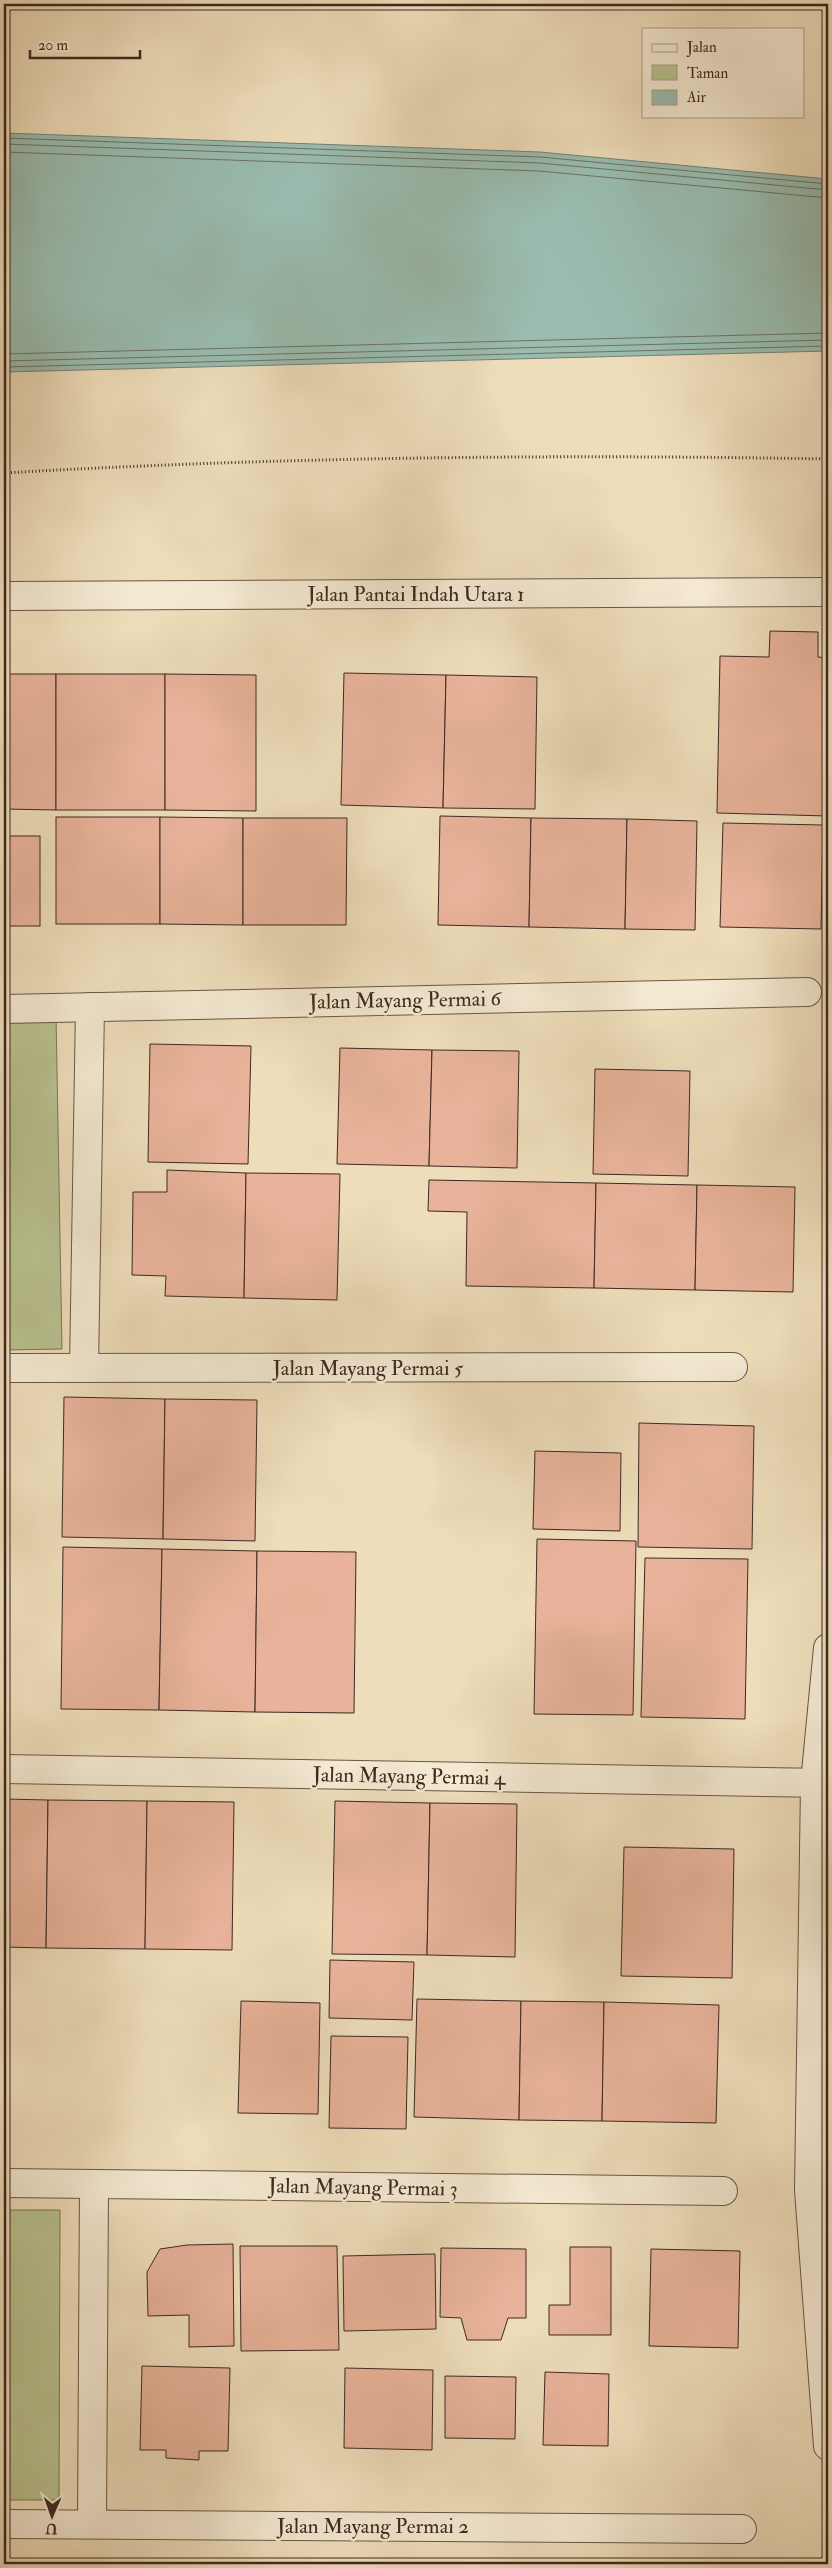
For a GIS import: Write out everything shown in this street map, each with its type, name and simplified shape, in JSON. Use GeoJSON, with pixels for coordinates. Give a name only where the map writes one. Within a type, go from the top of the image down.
{"type":"FeatureCollection","features":[{"type":"Feature","properties":{"kind":"street","name":"Jalan Pantai Indah Utara 1"},"geometry":{"type":"LineString","coordinates":[[4,596],[828,592]]}},
{"type":"Feature","properties":{"kind":"street","name":"Jalan Mayang Permai 6"},"geometry":{"type":"LineString","coordinates":[[4,1008],[807,992]]}},
{"type":"Feature","properties":{"kind":"street"},"geometry":{"type":"LineString","coordinates":[[84,1368],[90,1007]]}},
{"type":"Feature","properties":{"kind":"street","name":"Jalan Mayang Permai 5"},"geometry":{"type":"LineString","coordinates":[[4,1368],[733,1367]]}},
{"type":"Feature","properties":{"kind":"street"},"geometry":{"type":"LineString","coordinates":[[828,1648],[809,2190],[828,2446]]}},
{"type":"Feature","properties":{"kind":"street","name":"Jalan Mayang Permai 4"},"geometry":{"type":"LineString","coordinates":[[4,1769],[822,1783]]}},
{"type":"Feature","properties":{"kind":"street","name":"Jalan Mayang Permai 3"},"geometry":{"type":"LineString","coordinates":[[4,2183],[722,2191]]}},
{"type":"Feature","properties":{"kind":"street"},"geometry":{"type":"LineString","coordinates":[[92,2524],[94,2184]]}},
{"type":"Feature","properties":{"kind":"street","name":"Jalan Mayang Permai 2"},"geometry":{"type":"LineString","coordinates":[[4,2524],[742,2528]]}},
{"type":"Feature","properties":{"kind":"path"},"geometry":{"type":"LineString","coordinates":[[4,473],[170,464],[626,456],[828,459]]}},
{"type":"Feature","properties":{"kind":"green space"},"geometry":{"type":"Polygon","coordinates":[[[4,1014],[56,1014],[62,1349],[4,1350],[4,1014]]]}},
{"type":"Feature","properties":{"kind":"green space"},"geometry":{"type":"Polygon","coordinates":[[[4,2210],[60,2210],[59,2500],[4,2500],[4,2210]]]}},
{"type":"Feature","properties":{"kind":"water"},"geometry":{"type":"Polygon","coordinates":[[[4,133],[540,152],[828,179],[828,351],[4,372],[4,133]]]}},
{"type":"Feature","properties":{"kind":"building"},"geometry":{"type":"Polygon","coordinates":[[[770,631],[818,632],[818,657],[828,658],[828,816],[717,813],[720,656],[769,657],[770,631]]]}},
{"type":"Feature","properties":{"kind":"building"},"geometry":{"type":"Polygon","coordinates":[[[344,673],[446,675],[443,808],[341,805],[344,673]]]}},
{"type":"Feature","properties":{"kind":"building"},"geometry":{"type":"Polygon","coordinates":[[[4,674],[56,674],[56,810],[4,809],[4,674]]]}},
{"type":"Feature","properties":{"kind":"building"},"geometry":{"type":"Polygon","coordinates":[[[56,674],[165,674],[165,810],[56,810],[56,674]]]}},
{"type":"Feature","properties":{"kind":"building"},"geometry":{"type":"Polygon","coordinates":[[[165,674],[256,675],[256,811],[165,810],[165,674]]]}},
{"type":"Feature","properties":{"kind":"building"},"geometry":{"type":"Polygon","coordinates":[[[446,675],[537,677],[535,809],[443,808],[446,675]]]}},
{"type":"Feature","properties":{"kind":"building"},"geometry":{"type":"Polygon","coordinates":[[[440,816],[531,818],[529,927],[438,925],[440,816]]]}},
{"type":"Feature","properties":{"kind":"building"},"geometry":{"type":"Polygon","coordinates":[[[56,817],[160,817],[160,924],[56,924],[56,817]]]}},
{"type":"Feature","properties":{"kind":"building"},"geometry":{"type":"Polygon","coordinates":[[[160,817],[243,818],[243,925],[160,924],[160,817]]]}},
{"type":"Feature","properties":{"kind":"building"},"geometry":{"type":"Polygon","coordinates":[[[243,818],[347,818],[346,925],[243,925],[243,818]]]}},
{"type":"Feature","properties":{"kind":"building"},"geometry":{"type":"Polygon","coordinates":[[[531,818],[627,819],[625,929],[529,927],[531,818]]]}},
{"type":"Feature","properties":{"kind":"building"},"geometry":{"type":"Polygon","coordinates":[[[627,819],[697,821],[695,930],[625,929],[627,819]]]}},
{"type":"Feature","properties":{"kind":"building"},"geometry":{"type":"Polygon","coordinates":[[[723,823],[823,825],[821,929],[720,927],[723,823]]]}},
{"type":"Feature","properties":{"kind":"building"},"geometry":{"type":"Polygon","coordinates":[[[4,836],[40,836],[40,926],[4,926],[4,836]]]}},
{"type":"Feature","properties":{"kind":"building"},"geometry":{"type":"Polygon","coordinates":[[[150,1044],[251,1046],[248,1164],[148,1162],[150,1044]]]}},
{"type":"Feature","properties":{"kind":"building"},"geometry":{"type":"Polygon","coordinates":[[[340,1048],[432,1050],[429,1166],[337,1164],[340,1048]]]}},
{"type":"Feature","properties":{"kind":"building"},"geometry":{"type":"Polygon","coordinates":[[[432,1050],[519,1051],[517,1168],[429,1166],[432,1050]]]}},
{"type":"Feature","properties":{"kind":"building"},"geometry":{"type":"Polygon","coordinates":[[[595,1069],[690,1071],[688,1176],[593,1174],[595,1069]]]}},
{"type":"Feature","properties":{"kind":"building"},"geometry":{"type":"Polygon","coordinates":[[[167,1170],[246,1173],[244,1298],[165,1296],[166,1276],[132,1275],[133,1192],[167,1192],[167,1170]]]}},
{"type":"Feature","properties":{"kind":"building"},"geometry":{"type":"Polygon","coordinates":[[[246,1173],[340,1174],[337,1300],[244,1298],[246,1173]]]}},
{"type":"Feature","properties":{"kind":"building"},"geometry":{"type":"Polygon","coordinates":[[[429,1180],[596,1183],[594,1288],[466,1286],[467,1212],[428,1211],[429,1180]]]}},
{"type":"Feature","properties":{"kind":"building"},"geometry":{"type":"Polygon","coordinates":[[[596,1183],[697,1185],[695,1290],[594,1288],[596,1183]]]}},
{"type":"Feature","properties":{"kind":"building"},"geometry":{"type":"Polygon","coordinates":[[[697,1185],[795,1187],[793,1292],[695,1290],[697,1185]]]}},
{"type":"Feature","properties":{"kind":"building"},"geometry":{"type":"Polygon","coordinates":[[[64,1397],[165,1399],[163,1539],[62,1537],[64,1397]]]}},
{"type":"Feature","properties":{"kind":"building"},"geometry":{"type":"Polygon","coordinates":[[[165,1399],[257,1400],[255,1541],[163,1539],[165,1399]]]}},
{"type":"Feature","properties":{"kind":"building"},"geometry":{"type":"Polygon","coordinates":[[[639,1423],[754,1426],[752,1549],[638,1547],[639,1423]]]}},
{"type":"Feature","properties":{"kind":"building"},"geometry":{"type":"Polygon","coordinates":[[[535,1451],[621,1453],[620,1531],[533,1529],[535,1451]]]}},
{"type":"Feature","properties":{"kind":"building"},"geometry":{"type":"Polygon","coordinates":[[[537,1539],[636,1541],[633,1715],[534,1714],[537,1539]]]}},
{"type":"Feature","properties":{"kind":"building"},"geometry":{"type":"Polygon","coordinates":[[[63,1547],[162,1549],[159,1710],[61,1709],[63,1547]]]}},
{"type":"Feature","properties":{"kind":"building"},"geometry":{"type":"Polygon","coordinates":[[[162,1549],[257,1551],[255,1712],[159,1710],[162,1549]]]}},
{"type":"Feature","properties":{"kind":"building"},"geometry":{"type":"Polygon","coordinates":[[[257,1551],[356,1552],[354,1713],[255,1712],[257,1551]]]}},
{"type":"Feature","properties":{"kind":"building"},"geometry":{"type":"Polygon","coordinates":[[[645,1558],[748,1559],[745,1719],[641,1717],[645,1558]]]}},
{"type":"Feature","properties":{"kind":"building"},"geometry":{"type":"Polygon","coordinates":[[[4,1799],[48,1800],[46,1948],[4,1947],[4,1799]]]}},
{"type":"Feature","properties":{"kind":"building"},"geometry":{"type":"Polygon","coordinates":[[[48,1800],[147,1801],[145,1949],[46,1948],[48,1800]]]}},
{"type":"Feature","properties":{"kind":"building"},"geometry":{"type":"Polygon","coordinates":[[[147,1801],[234,1802],[232,1950],[145,1949],[147,1801]]]}},
{"type":"Feature","properties":{"kind":"building"},"geometry":{"type":"Polygon","coordinates":[[[335,1801],[430,1803],[427,1955],[332,1954],[335,1801]]]}},
{"type":"Feature","properties":{"kind":"building"},"geometry":{"type":"Polygon","coordinates":[[[430,1803],[517,1804],[515,1957],[427,1955],[430,1803]]]}},
{"type":"Feature","properties":{"kind":"building"},"geometry":{"type":"Polygon","coordinates":[[[624,1847],[734,1849],[732,1978],[621,1976],[624,1847]]]}},
{"type":"Feature","properties":{"kind":"building"},"geometry":{"type":"Polygon","coordinates":[[[330,1960],[414,1962],[412,2020],[329,2018],[330,1960]]]}},
{"type":"Feature","properties":{"kind":"building"},"geometry":{"type":"Polygon","coordinates":[[[417,1999],[521,2001],[519,2120],[414,2117],[417,1999]]]}},
{"type":"Feature","properties":{"kind":"building"},"geometry":{"type":"Polygon","coordinates":[[[241,2001],[320,2003],[318,2114],[238,2113],[241,2001]]]}},
{"type":"Feature","properties":{"kind":"building"},"geometry":{"type":"Polygon","coordinates":[[[521,2001],[604,2002],[602,2121],[519,2120],[521,2001]]]}},
{"type":"Feature","properties":{"kind":"building"},"geometry":{"type":"Polygon","coordinates":[[[604,2002],[719,2005],[716,2123],[602,2121],[604,2002]]]}},
{"type":"Feature","properties":{"kind":"building"},"geometry":{"type":"Polygon","coordinates":[[[331,2036],[408,2037],[406,2129],[329,2128],[331,2036]]]}},
{"type":"Feature","properties":{"kind":"building"},"geometry":{"type":"Polygon","coordinates":[[[233,2244],[234,2346],[189,2347],[189,2315],[148,2316],[147,2272],[160,2249],[187,2245],[233,2244]]]}},
{"type":"Feature","properties":{"kind":"building"},"geometry":{"type":"Polygon","coordinates":[[[240,2246],[337,2246],[339,2350],[241,2351],[240,2246]]]}},
{"type":"Feature","properties":{"kind":"building"},"geometry":{"type":"Polygon","coordinates":[[[570,2247],[611,2247],[611,2335],[549,2335],[549,2305],[570,2305],[570,2247]]]}},
{"type":"Feature","properties":{"kind":"building"},"geometry":{"type":"Polygon","coordinates":[[[441,2248],[526,2249],[526,2318],[508,2318],[501,2340],[467,2340],[461,2318],[440,2317],[441,2248]]]}},
{"type":"Feature","properties":{"kind":"building"},"geometry":{"type":"Polygon","coordinates":[[[651,2249],[740,2251],[738,2348],[649,2346],[651,2249]]]}},
{"type":"Feature","properties":{"kind":"building"},"geometry":{"type":"Polygon","coordinates":[[[435,2254],[436,2329],[344,2331],[343,2256],[435,2254]]]}},
{"type":"Feature","properties":{"kind":"building"},"geometry":{"type":"Polygon","coordinates":[[[142,2366],[230,2368],[228,2451],[199,2451],[199,2460],[166,2458],[166,2450],[140,2450],[142,2366]]]}},
{"type":"Feature","properties":{"kind":"building"},"geometry":{"type":"Polygon","coordinates":[[[345,2368],[433,2370],[432,2450],[344,2448],[345,2368]]]}},
{"type":"Feature","properties":{"kind":"building"},"geometry":{"type":"Polygon","coordinates":[[[545,2372],[609,2374],[608,2446],[543,2445],[545,2372]]]}},
{"type":"Feature","properties":{"kind":"building"},"geometry":{"type":"Polygon","coordinates":[[[445,2376],[516,2377],[515,2439],[445,2438],[445,2376]]]}}]}
